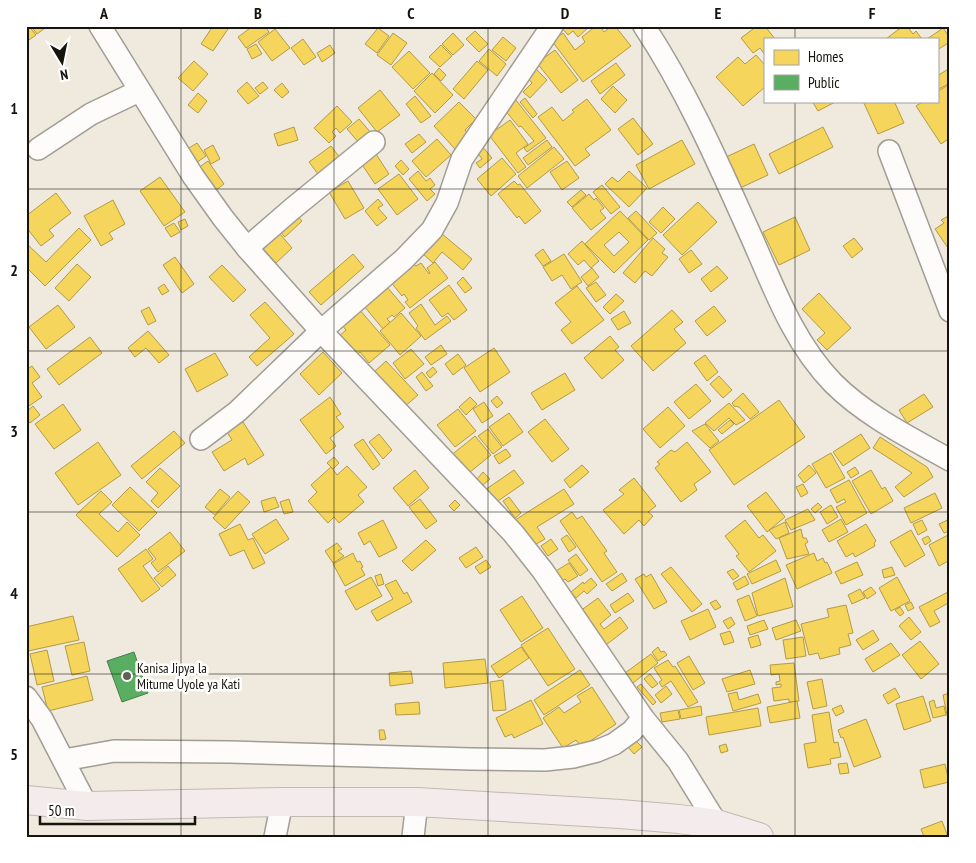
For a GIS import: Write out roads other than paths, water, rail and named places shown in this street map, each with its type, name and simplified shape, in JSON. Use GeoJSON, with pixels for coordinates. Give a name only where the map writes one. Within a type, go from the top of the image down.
{"type":"FeatureCollection","features":[{"type":"Feature","properties":{"kind":"highway"},"geometry":{"type":"LineString","coordinates":[[26,800],[87,806],[282,802],[417,802],[620,814],[717,824],[759,837]]}},
{"type":"Feature","properties":{"kind":"street"},"geometry":{"type":"LineString","coordinates":[[201,440],[238,411],[322,331],[404,260],[432,230],[448,202],[462,159],[552,26]]}},
{"type":"Feature","properties":{"kind":"street"},"geometry":{"type":"LineString","coordinates":[[644,26],[680,86],[747,225],[777,295],[802,344],[834,384],[858,404],[886,424],[950,460]]}},
{"type":"Feature","properties":{"kind":"street"},"geometry":{"type":"LineString","coordinates":[[105,28],[139,91],[193,176],[248,248],[322,331],[513,533],[543,571],[643,718],[678,761],[717,824]]}},
{"type":"Feature","properties":{"kind":"street"},"geometry":{"type":"LineString","coordinates":[[38,149],[91,114],[139,91]]}},
{"type":"Feature","properties":{"kind":"street"},"geometry":{"type":"LineString","coordinates":[[248,248],[292,209],[374,142]]}},
{"type":"Feature","properties":{"kind":"street"},"geometry":{"type":"LineString","coordinates":[[889,150],[948,302]]}},
{"type":"Feature","properties":{"kind":"street"},"geometry":{"type":"LineString","coordinates":[[26,697],[42,719],[87,806]]}},
{"type":"Feature","properties":{"kind":"street"},"geometry":{"type":"LineString","coordinates":[[64,760],[114,751],[545,760],[573,757],[597,751],[614,744],[632,731],[643,718]]}},
{"type":"Feature","properties":{"kind":"street"},"geometry":{"type":"LineString","coordinates":[[275,837],[282,802]]}},
{"type":"Feature","properties":{"kind":"street"},"geometry":{"type":"LineString","coordinates":[[413,837],[417,802]]}},
{"type":"Feature","properties":{"kind":"place","name":"Kanisa Jipya la Mitume Uyole ya Kati"},"geometry":{"type":"Point","coordinates":[127,676]}}]}
